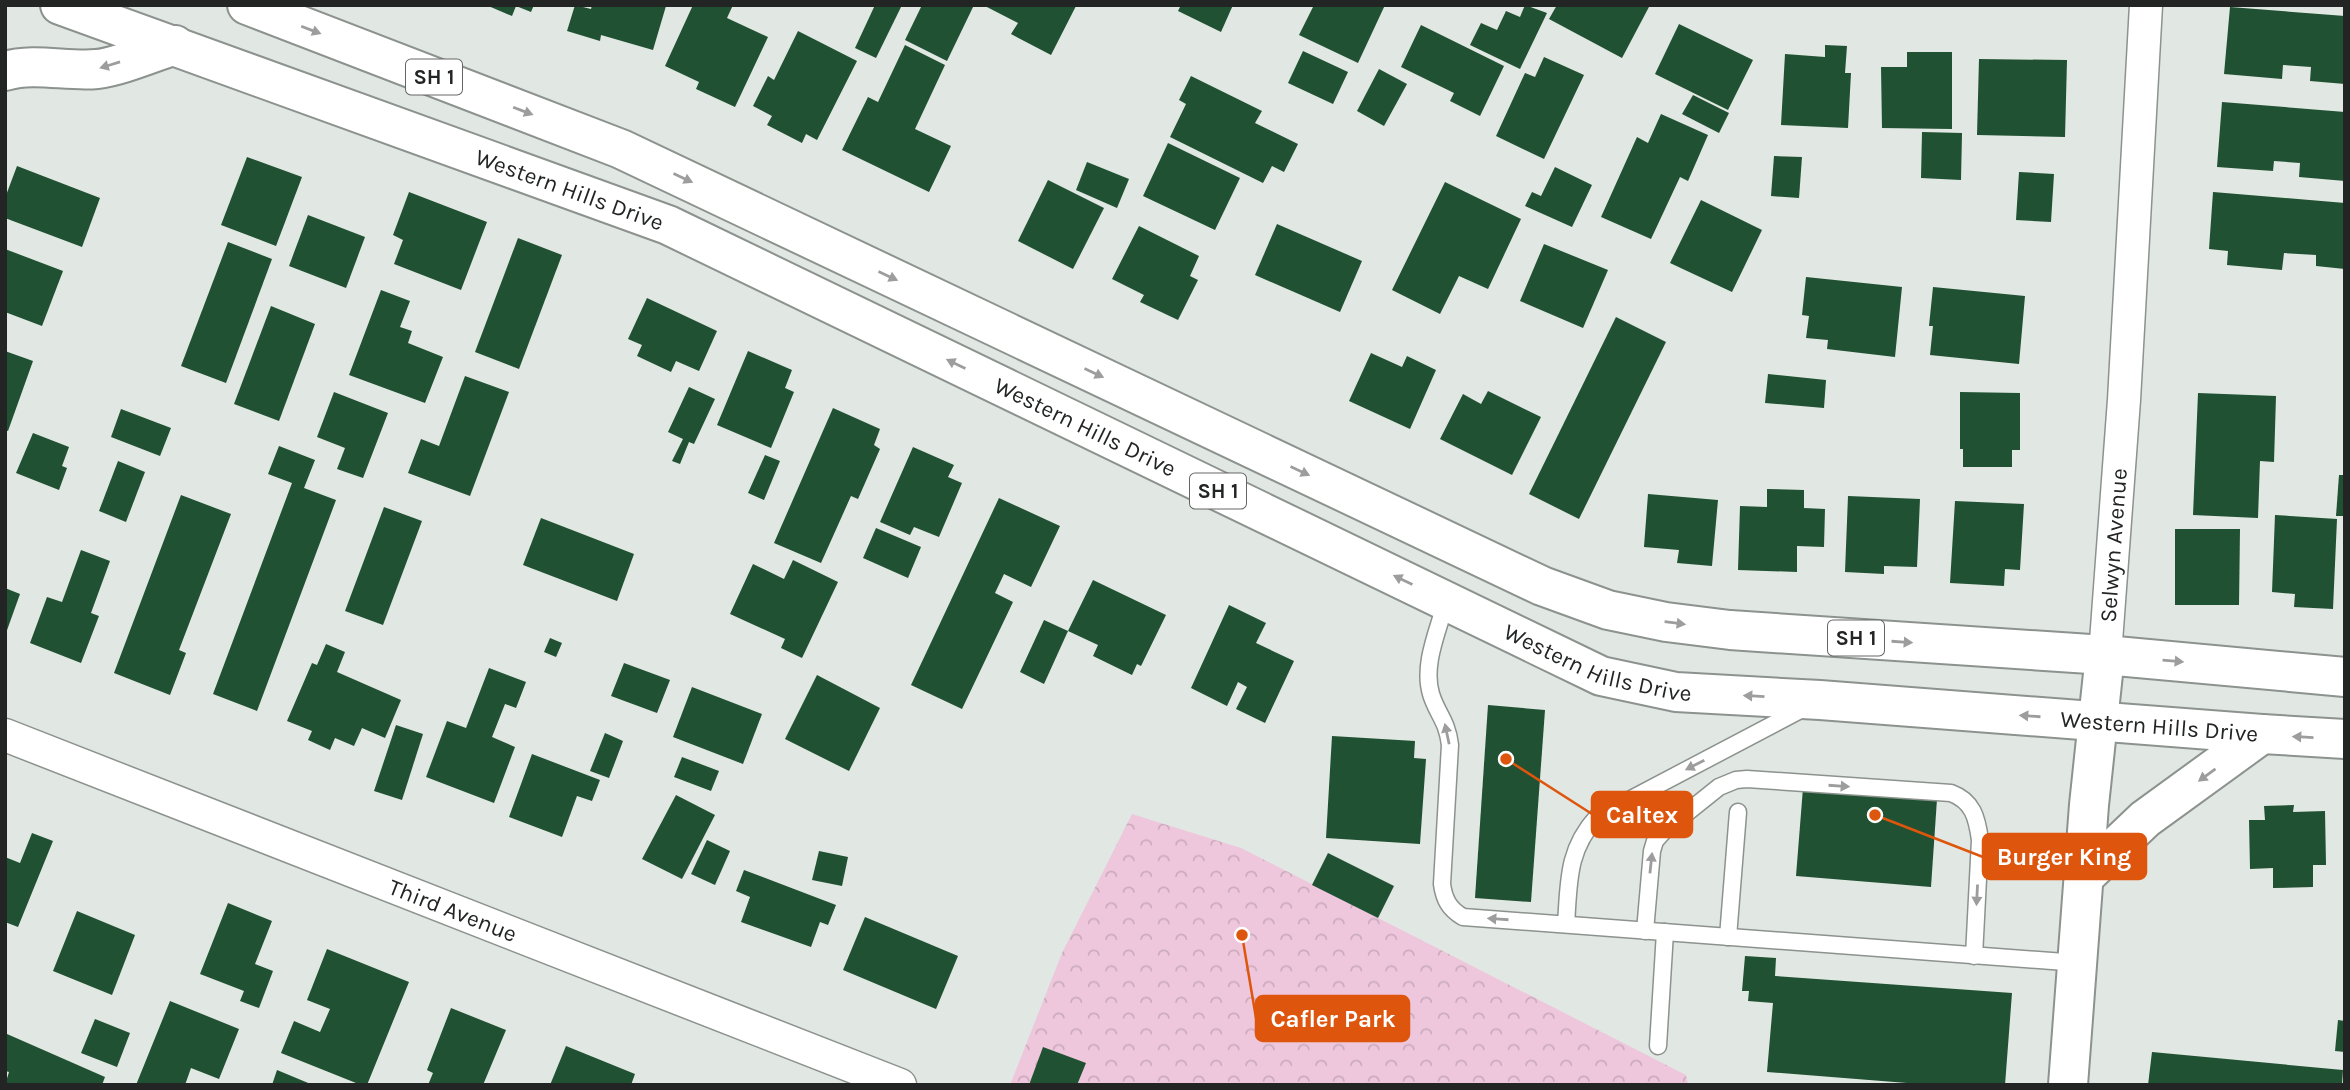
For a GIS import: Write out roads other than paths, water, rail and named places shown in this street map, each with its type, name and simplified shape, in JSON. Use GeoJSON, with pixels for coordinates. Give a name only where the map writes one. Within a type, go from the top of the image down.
{"type":"FeatureCollection","features":[{"type":"Feature","properties":{"kind":"main road","name":"Western Hills Drive"},"geometry":{"type":"LineString","coordinates":[[61,5],[668,225],[1601,676],[1676,692],[1820,700],[2345,739]]}},
{"type":"Feature","properties":{"kind":"main road","name":"SH 1"},"geometry":{"type":"LineString","coordinates":[[247,5],[621,149],[1542,586],[1608,610],[1666,622],[1730,630],[2105,655],[2345,677]]}},
{"type":"Feature","properties":{"kind":"main road"},"geometry":{"type":"LineString","coordinates":[[5,71],[15,68],[60,67],[98,69],[175,45]]}},
{"type":"Feature","properties":{"kind":"main road","name":"Selwyn Avenue"},"geometry":{"type":"LineString","coordinates":[[2068,1085],[2089,805],[2105,655]]}},
{"type":"Feature","properties":{"kind":"main road"},"geometry":{"type":"LineString","coordinates":[[2085,876],[2145,819],[2262,734]]}},
{"type":"Feature","properties":{"kind":"street","name":"Selwyn Avenue"},"geometry":{"type":"LineString","coordinates":[[2105,655],[2125,386],[2146,5]]}},
{"type":"Feature","properties":{"kind":"street","name":"Third Avenue"},"geometry":{"type":"LineString","coordinates":[[5,735],[900,1085]]}},
{"type":"Feature","properties":{"kind":"lane"},"geometry":{"type":"LineString","coordinates":[[1446,601],[1428,667],[1431,694],[1443,716],[1450,745],[1442,884],[1444,898],[1454,912],[1463,916],[1645,931],[2078,963]]}},
{"type":"Feature","properties":{"kind":"lane"},"geometry":{"type":"LineString","coordinates":[[1566,924],[1569,876],[1574,852],[1585,831],[1597,817],[1820,700]]}},
{"type":"Feature","properties":{"kind":"lane"},"geometry":{"type":"LineString","coordinates":[[1645,931],[1655,841],[1664,831],[1728,783],[1747,779],[1951,793],[1969,803],[1978,825],[1980,840],[1974,956]]}},
{"type":"Feature","properties":{"kind":"lane"},"geometry":{"type":"LineString","coordinates":[[1728,937],[1738,813]]}},
{"type":"Feature","properties":{"kind":"lane"},"geometry":{"type":"LineString","coordinates":[[1658,1046],[1665,932]]}},
{"type":"Feature","properties":{"kind":"place","name":"Caltex"},"geometry":{"type":"Point","coordinates":[1506,759]}},
{"type":"Feature","properties":{"kind":"place","name":"Burger King"},"geometry":{"type":"Point","coordinates":[1875,815]}},
{"type":"Feature","properties":{"kind":"place","name":"Cafler Park"},"geometry":{"type":"Point","coordinates":[1242,935]}}]}
